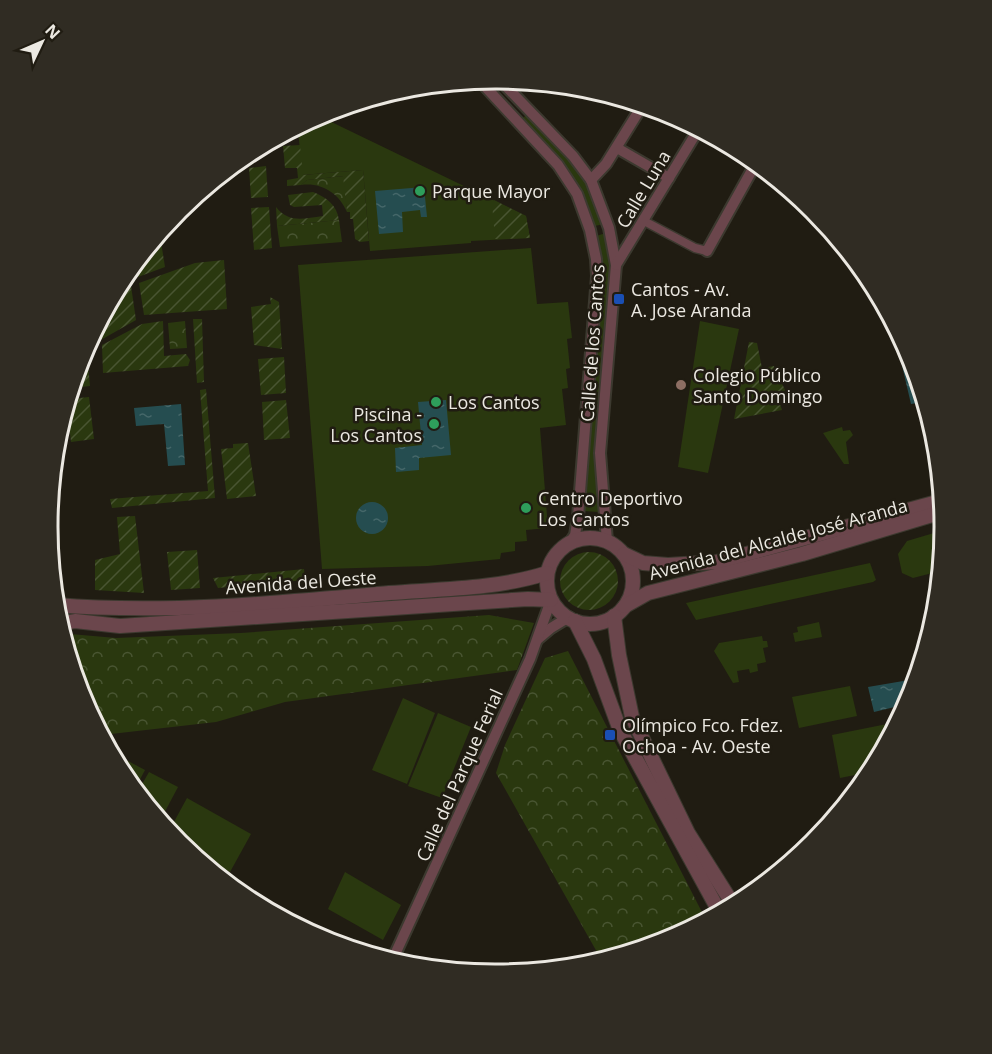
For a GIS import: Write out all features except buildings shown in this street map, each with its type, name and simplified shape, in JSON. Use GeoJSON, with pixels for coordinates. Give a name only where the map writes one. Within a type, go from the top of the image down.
{"type":"FeatureCollection","features":[{"type":"Feature","properties":{"kind":"street","name":"Calle de los Cantos"},"geometry":{"type":"LineString","coordinates":[[488,89],[558,165],[577,194],[594,249],[597,276],[578,517],[572,541]]}},
{"type":"Feature","properties":{"kind":"street","name":"Calle de los Cantos"},"geometry":{"type":"LineString","coordinates":[[509,89],[573,156],[591,180],[609,228],[616,265],[600,453],[607,541]]}},
{"type":"Feature","properties":{"kind":"street"},"geometry":{"type":"LineString","coordinates":[[591,180],[606,164],[638,113]]}},
{"type":"Feature","properties":{"kind":"street","name":"Calle Luna"},"geometry":{"type":"LineString","coordinates":[[616,265],[694,137]]}},
{"type":"Feature","properties":{"kind":"street"},"geometry":{"type":"LineString","coordinates":[[617,148],[669,178]]}},
{"type":"Feature","properties":{"kind":"street"},"geometry":{"type":"LineString","coordinates":[[644,221],[695,248],[707,251],[751,172]]}},
{"type":"Feature","properties":{"kind":"street","name":"Avenida del Alcalde José Aranda"},"geometry":{"type":"LineString","coordinates":[[624,554],[643,563],[668,565],[717,562],[933,503]]}},
{"type":"Feature","properties":{"kind":"street","name":"Avenida del Alcalde José Aranda"},"geometry":{"type":"LineString","coordinates":[[625,606],[648,593],[802,554],[934,515]]}},
{"type":"Feature","properties":{"kind":"street"},"geometry":{"type":"LineString","coordinates":[[589,537],[607,541],[624,554],[632,570],[632,589],[625,606],[614,616],[602,622],[588,624],[572,619],[560,611],[551,600],[547,586],[547,573],[552,560],[560,549],[572,541],[589,537]]}},
{"type":"Feature","properties":{"kind":"street","name":"Avenida del Oeste"},"geometry":{"type":"LineString","coordinates":[[66,605],[128,608],[313,600],[505,584],[547,573]]}},
{"type":"Feature","properties":{"kind":"street","name":"Avenida del Oeste"},"geometry":{"type":"LineString","coordinates":[[69,622],[120,626],[528,599],[551,600]]}},
{"type":"Feature","properties":{"kind":"street","name":"Calle del Parque Ferial"},"geometry":{"type":"LineString","coordinates":[[396,953],[537,639],[551,600]]}},
{"type":"Feature","properties":{"kind":"street"},"geometry":{"type":"LineString","coordinates":[[614,616],[621,666],[632,717],[688,833],[729,897]]}},
{"type":"Feature","properties":{"kind":"street"},"geometry":{"type":"LineString","coordinates":[[537,639],[551,628],[572,619]]}},
{"type":"Feature","properties":{"kind":"street"},"geometry":{"type":"LineString","coordinates":[[572,619],[594,659],[620,730],[716,905]]}},
{"type":"Feature","properties":{"kind":"green space"},"geometry":{"type":"Polygon","coordinates":[[[528,113],[559,144],[586,180],[604,224],[595,226],[581,194],[565,168],[522,119],[528,113]]]}},
{"type":"Feature","properties":{"kind":"green space","name":"Parque Mayor"},"geometry":{"type":"Polygon","coordinates":[[[331,122],[526,216],[530,238],[370,251],[363,170],[302,175],[299,137],[331,122]]]}},
{"type":"Feature","properties":{"kind":"green space"},"geometry":{"type":"Polygon","coordinates":[[[300,145],[303,175],[363,170],[369,241],[360,242],[355,239],[353,219],[350,219],[350,212],[347,212],[343,176],[307,180],[301,185],[287,186],[287,180],[298,178],[297,168],[285,168],[283,146],[300,145]]]}},
{"type":"Feature","properties":{"kind":"green space"},"geometry":{"type":"Polygon","coordinates":[[[266,166],[268,197],[251,198],[249,168],[266,166]]]}},
{"type":"Feature","properties":{"kind":"green space"},"geometry":{"type":"Polygon","coordinates":[[[344,176],[347,212],[344,205],[329,190],[316,185],[301,185],[307,180],[344,176]]]}},
{"type":"Feature","properties":{"kind":"green space"},"geometry":{"type":"Polygon","coordinates":[[[313,192],[330,202],[339,220],[277,226],[276,207],[286,216],[296,219],[323,216],[322,205],[294,207],[290,205],[288,195],[313,192]]]}},
{"type":"Feature","properties":{"kind":"green space"},"geometry":{"type":"Polygon","coordinates":[[[494,200],[526,216],[530,238],[495,239],[492,203],[494,200]]]}},
{"type":"Feature","properties":{"kind":"green space"},"geometry":{"type":"Polygon","coordinates":[[[269,207],[272,248],[254,250],[251,208],[269,207]]]}},
{"type":"Feature","properties":{"kind":"green space"},"geometry":{"type":"Polygon","coordinates":[[[339,220],[342,242],[280,247],[277,226],[339,220]]]}},
{"type":"Feature","properties":{"kind":"green space"},"geometry":{"type":"Polygon","coordinates":[[[606,233],[612,270],[597,480],[599,512],[583,511],[596,236],[606,233]]]}},
{"type":"Feature","properties":{"kind":"green space"},"geometry":{"type":"Polygon","coordinates":[[[162,246],[165,267],[138,277],[149,261],[162,246]]]}},
{"type":"Feature","properties":{"kind":"green space","name":"Los Cantos"},"geometry":{"type":"Polygon","coordinates":[[[531,248],[537,304],[568,302],[572,338],[567,339],[570,368],[566,369],[568,388],[562,389],[566,425],[540,428],[548,528],[526,530],[527,541],[515,542],[515,551],[501,553],[500,559],[428,566],[322,569],[298,265],[531,248]]]}},
{"type":"Feature","properties":{"kind":"green space"},"geometry":{"type":"Polygon","coordinates":[[[224,260],[227,309],[144,315],[139,283],[195,263],[224,260]]]}},
{"type":"Feature","properties":{"kind":"green space"},"geometry":{"type":"Polygon","coordinates":[[[131,286],[136,320],[101,340],[117,308],[131,286]]]}},
{"type":"Feature","properties":{"kind":"green space"},"geometry":{"type":"Polygon","coordinates":[[[270,297],[279,302],[282,349],[254,345],[251,307],[271,304],[270,297]]]}},
{"type":"Feature","properties":{"kind":"green space"},"geometry":{"type":"Polygon","coordinates":[[[193,319],[202,319],[204,382],[197,383],[193,319]]]}},
{"type":"Feature","properties":{"kind":"green space"},"geometry":{"type":"Polygon","coordinates":[[[163,321],[164,356],[186,354],[190,360],[188,366],[103,373],[102,345],[142,324],[163,321]]]}},
{"type":"Feature","properties":{"kind":"green space"},"geometry":{"type":"Polygon","coordinates":[[[185,321],[187,348],[170,349],[168,323],[185,321]]]}},
{"type":"Feature","properties":{"kind":"green space"},"geometry":{"type":"Polygon","coordinates":[[[700,321],[739,329],[708,473],[678,467],[700,321]]]}},
{"type":"Feature","properties":{"kind":"green space"},"geometry":{"type":"Polygon","coordinates":[[[749,342],[757,343],[762,368],[774,366],[785,390],[780,404],[782,410],[734,419],[749,342]]]}},
{"type":"Feature","properties":{"kind":"green space"},"geometry":{"type":"Polygon","coordinates":[[[284,357],[286,393],[261,395],[258,359],[284,357]]]}},
{"type":"Feature","properties":{"kind":"green space"},"geometry":{"type":"Polygon","coordinates":[[[88,369],[90,386],[82,387],[88,369]]]}},
{"type":"Feature","properties":{"kind":"green space"},"geometry":{"type":"Polygon","coordinates":[[[206,389],[215,498],[112,508],[110,499],[208,491],[200,390],[206,389]]]}},
{"type":"Feature","properties":{"kind":"green space"},"geometry":{"type":"Polygon","coordinates":[[[89,397],[94,439],[71,442],[70,430],[78,398],[89,397]]]}},
{"type":"Feature","properties":{"kind":"green space"},"geometry":{"type":"Polygon","coordinates":[[[286,400],[290,438],[264,440],[262,402],[286,400]]]}},
{"type":"Feature","properties":{"kind":"green space"},"geometry":{"type":"Polygon","coordinates":[[[842,427],[843,431],[850,430],[853,435],[846,442],[849,464],[844,464],[823,433],[842,427]]]}},
{"type":"Feature","properties":{"kind":"green space"},"geometry":{"type":"Polygon","coordinates":[[[248,443],[256,496],[227,499],[221,449],[233,448],[233,444],[248,443]]]}},
{"type":"Feature","properties":{"kind":"green space"},"geometry":{"type":"Polygon","coordinates":[[[135,516],[144,593],[95,590],[95,560],[120,554],[117,517],[135,516]]]}},
{"type":"Feature","properties":{"kind":"green space"},"geometry":{"type":"Polygon","coordinates":[[[934,533],[931,573],[913,578],[902,573],[898,554],[907,541],[934,533]]]}},
{"type":"Feature","properties":{"kind":"green space"},"geometry":{"type":"Polygon","coordinates":[[[197,550],[200,588],[171,590],[167,552],[197,550]]]}},
{"type":"Feature","properties":{"kind":"green space"},"geometry":{"type":"Polygon","coordinates":[[[589,552],[600,554],[610,560],[616,570],[618,581],[616,592],[610,602],[600,608],[589,610],[578,608],[568,602],[562,592],[560,581],[562,570],[568,560],[578,554],[589,552]]]}},
{"type":"Feature","properties":{"kind":"green space"},"geometry":{"type":"Polygon","coordinates":[[[870,563],[876,580],[873,582],[696,620],[686,603],[870,563]]]}},
{"type":"Feature","properties":{"kind":"green space"},"geometry":{"type":"Polygon","coordinates":[[[304,569],[305,580],[218,588],[213,578],[304,569]]]}},
{"type":"Feature","properties":{"kind":"green space"},"geometry":{"type":"Polygon","coordinates":[[[489,615],[534,623],[517,670],[285,702],[216,722],[111,734],[92,694],[72,634],[116,638],[241,633],[489,615]]]}},
{"type":"Feature","properties":{"kind":"green space"},"geometry":{"type":"Polygon","coordinates":[[[819,622],[822,637],[795,642],[793,633],[798,632],[797,627],[819,622]]]}},
{"type":"Feature","properties":{"kind":"green space"},"geometry":{"type":"Polygon","coordinates":[[[762,636],[763,641],[767,641],[768,647],[763,648],[766,662],[757,664],[758,671],[750,673],[749,669],[737,671],[739,682],[733,683],[714,651],[719,643],[762,636]]]}},
{"type":"Feature","properties":{"kind":"green space"},"geometry":{"type":"Polygon","coordinates":[[[568,651],[702,913],[637,941],[597,953],[496,773],[505,745],[545,658],[568,651]]]}},
{"type":"Feature","properties":{"kind":"green space"},"geometry":{"type":"Polygon","coordinates":[[[850,686],[857,716],[799,728],[792,697],[850,686]]]}},
{"type":"Feature","properties":{"kind":"green space"},"geometry":{"type":"Polygon","coordinates":[[[403,698],[435,713],[407,784],[372,770],[403,698]]]}},
{"type":"Feature","properties":{"kind":"green space"},"geometry":{"type":"Polygon","coordinates":[[[438,713],[471,727],[442,798],[408,786],[438,713]]]}},
{"type":"Feature","properties":{"kind":"green space"},"geometry":{"type":"Polygon","coordinates":[[[886,724],[857,775],[840,778],[832,735],[886,724]]]}},
{"type":"Feature","properties":{"kind":"green space"},"geometry":{"type":"Polygon","coordinates":[[[126,760],[145,770],[140,780],[126,760]]]}},
{"type":"Feature","properties":{"kind":"green space"},"geometry":{"type":"Polygon","coordinates":[[[149,772],[178,787],[165,812],[149,793],[142,784],[149,772]]]}},
{"type":"Feature","properties":{"kind":"green space"},"geometry":{"type":"Polygon","coordinates":[[[187,798],[251,834],[230,872],[208,856],[174,822],[187,798]]]}},
{"type":"Feature","properties":{"kind":"green space"},"geometry":{"type":"Polygon","coordinates":[[[345,872],[401,905],[383,940],[328,909],[345,872]]]}},
{"type":"Feature","properties":{"kind":"water"},"geometry":{"type":"Polygon","coordinates":[[[424,187],[427,217],[421,217],[420,210],[402,212],[403,232],[379,234],[375,191],[424,187]]]}},
{"type":"Feature","properties":{"kind":"water"},"geometry":{"type":"Polygon","coordinates":[[[902,365],[916,403],[911,404],[902,365]]]}},
{"type":"Feature","properties":{"kind":"water","name":"Piscina - Los Cantos"},"geometry":{"type":"Polygon","coordinates":[[[446,400],[451,455],[419,458],[419,470],[396,472],[395,448],[422,445],[418,402],[446,400]]]}},
{"type":"Feature","properties":{"kind":"water"},"geometry":{"type":"Polygon","coordinates":[[[181,404],[185,465],[168,466],[164,424],[136,426],[134,408],[181,404]]]}},
{"type":"Feature","properties":{"kind":"water"},"geometry":{"type":"Polygon","coordinates":[[[372,502],[383,507],[388,518],[383,529],[372,534],[361,529],[356,518],[361,507],[372,502]]]}},
{"type":"Feature","properties":{"kind":"water"},"geometry":{"type":"Polygon","coordinates":[[[905,681],[894,707],[874,712],[868,687],[905,681]]]}},
{"type":"Feature","properties":{"kind":"place","name":"Parque Mayor"},"geometry":{"type":"Point","coordinates":[420,191]}},
{"type":"Feature","properties":{"kind":"place","name":"Cantos - Av. A. Jose Aranda"},"geometry":{"type":"Point","coordinates":[619,299]}},
{"type":"Feature","properties":{"kind":"place","name":"Colegio Público Santo Domingo"},"geometry":{"type":"Point","coordinates":[681,385]}},
{"type":"Feature","properties":{"kind":"place","name":"Los Cantos"},"geometry":{"type":"Point","coordinates":[436,402]}},
{"type":"Feature","properties":{"kind":"place","name":"Piscina - Los Cantos"},"geometry":{"type":"Point","coordinates":[434,424]}},
{"type":"Feature","properties":{"kind":"place","name":"Centro Deportivo Los Cantos"},"geometry":{"type":"Point","coordinates":[526,508]}},
{"type":"Feature","properties":{"kind":"place","name":"Olímpico Fco. Fdez. Ochoa - Av. Oeste"},"geometry":{"type":"Point","coordinates":[610,735]}}]}
